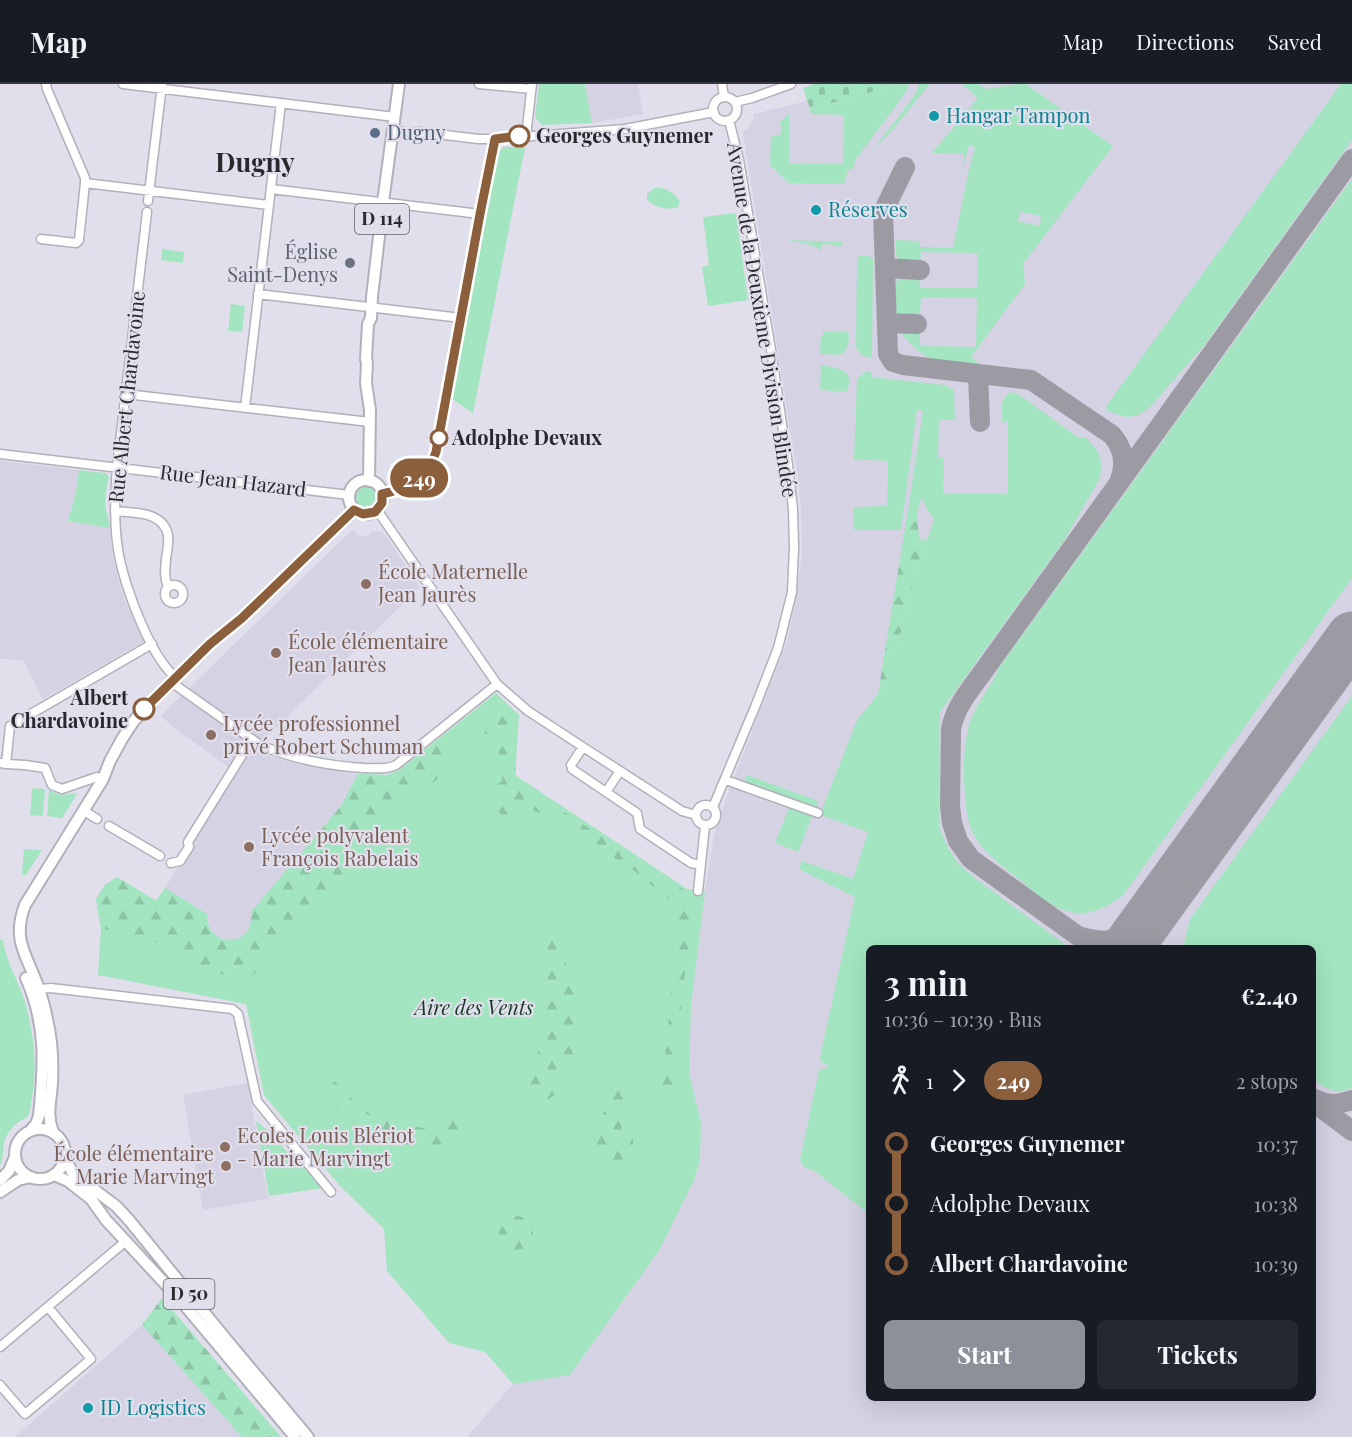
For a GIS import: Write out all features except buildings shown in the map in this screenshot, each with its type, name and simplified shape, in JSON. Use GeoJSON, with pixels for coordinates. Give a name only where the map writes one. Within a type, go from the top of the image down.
{"type":"FeatureCollection","features":[{"type":"Feature","properties":{"kind":"main road","name":"D 114"},"geometry":{"type":"LineString","coordinates":[[369,481],[370,410],[366,383],[367,363],[370,361],[372,352],[374,325],[371,313],[399,84]]}},
{"type":"Feature","properties":{"kind":"main road"},"geometry":{"type":"LineString","coordinates":[[369,481],[376,484],[382,494],[382,503],[377,510],[367,514],[359,513],[350,504],[349,495],[354,485],[359,482],[369,481]]}},
{"type":"Feature","properties":{"kind":"main road"},"geometry":{"type":"LineString","coordinates":[[31,1130],[39,1116],[43,1048],[36,1005],[13,938],[15,914],[97,777],[110,761],[133,722],[210,644],[242,618],[354,510]]}},
{"type":"Feature","properties":{"kind":"main road"},"geometry":{"type":"LineString","coordinates":[[53,1132],[49,1118],[52,1068],[50,1033],[39,989],[21,946],[21,916],[103,779],[110,761]]}},
{"type":"Feature","properties":{"kind":"main road"},"geometry":{"type":"LineString","coordinates":[[42,1128],[53,1132],[64,1147],[64,1159],[59,1171],[40,1179],[23,1173],[17,1166],[16,1144],[25,1133],[31,1130],[42,1128]]}},
{"type":"Feature","properties":{"kind":"main road"},"geometry":{"type":"LineString","coordinates":[[0,1180],[9,1171],[15,1157]]}},
{"type":"Feature","properties":{"kind":"main road","name":"D 50"},"geometry":{"type":"LineString","coordinates":[[64,1159],[75,1177],[116,1206],[129,1220],[308,1437]]}},
{"type":"Feature","properties":{"kind":"main road","name":"D 50"},"geometry":{"type":"LineString","coordinates":[[54,1175],[68,1181],[91,1199],[106,1220],[182,1302],[295,1437]]}},
{"type":"Feature","properties":{"kind":"main road"},"geometry":{"type":"LineString","coordinates":[[0,1192],[18,1180],[30,1177]]}},
{"type":"Feature","properties":{"kind":"street"},"geometry":{"type":"LineString","coordinates":[[41,238],[76,243],[79,240],[86,183],[46,89],[46,84]]}},
{"type":"Feature","properties":{"kind":"street"},"geometry":{"type":"LineString","coordinates":[[123,84],[162,86],[395,117]]}},
{"type":"Feature","properties":{"kind":"street"},"geometry":{"type":"LineString","coordinates":[[479,84],[532,86],[526,136]]}},
{"type":"Feature","properties":{"kind":"street"},"geometry":{"type":"LineString","coordinates":[[722,84],[724,97]]}},
{"type":"Feature","properties":{"kind":"street"},"geometry":{"type":"LineString","coordinates":[[735,102],[736,115],[729,120],[720,119],[714,112],[715,104],[724,97],[735,102],[752,99],[791,84]]}},
{"type":"Feature","properties":{"kind":"street"},"geometry":{"type":"LineString","coordinates":[[148,201],[162,86]]}},
{"type":"Feature","properties":{"kind":"street"},"geometry":{"type":"LineString","coordinates":[[245,408],[281,103]]}},
{"type":"Feature","properties":{"kind":"street"},"geometry":{"type":"LineString","coordinates":[[393,130],[495,139],[625,129],[714,112]]}},
{"type":"Feature","properties":{"kind":"street","name":"Avenue de la Deuxième Division Blindée"},"geometry":{"type":"LineString","coordinates":[[713,807],[726,780],[784,628],[792,592],[794,547],[788,465],[772,356],[739,160],[729,120]]}},
{"type":"Feature","properties":{"kind":"street"},"geometry":{"type":"LineString","coordinates":[[382,494],[406,487],[422,476],[433,462],[495,139]]}},
{"type":"Feature","properties":{"kind":"street"},"geometry":{"type":"LineString","coordinates":[[86,183],[269,205]]}},
{"type":"Feature","properties":{"kind":"street"},"geometry":{"type":"LineString","coordinates":[[271,189],[480,214]]}},
{"type":"Feature","properties":{"kind":"street","name":"Rue Albert Chardavoine"},"geometry":{"type":"LineString","coordinates":[[147,212],[117,467],[115,511],[122,568],[135,608],[173,680],[260,745],[295,757],[323,763],[384,769],[392,767],[497,684]]}},
{"type":"Feature","properties":{"kind":"street"},"geometry":{"type":"LineString","coordinates":[[258,294],[371,313],[461,318]]}},
{"type":"Feature","properties":{"kind":"street"},"geometry":{"type":"LineString","coordinates":[[126,394],[370,422]]}},
{"type":"Feature","properties":{"kind":"street","name":"Rue Jean Hazard"},"geometry":{"type":"LineString","coordinates":[[0,454],[349,495]]}},
{"type":"Feature","properties":{"kind":"street"},"geometry":{"type":"LineString","coordinates":[[377,510],[497,684],[528,711],[682,811],[696,815]]}},
{"type":"Feature","properties":{"kind":"street"},"geometry":{"type":"LineString","coordinates":[[115,511],[152,516],[165,526],[168,537],[164,576],[168,587]]}},
{"type":"Feature","properties":{"kind":"street"},"geometry":{"type":"LineString","coordinates":[[97,777],[62,789],[52,785],[45,768],[3,764],[10,726],[152,644]]}},
{"type":"Feature","properties":{"kind":"street"},"geometry":{"type":"LineString","coordinates":[[171,863],[180,861],[189,847],[188,842],[252,739]]}},
{"type":"Feature","properties":{"kind":"street"},"geometry":{"type":"LineString","coordinates":[[583,747],[571,765],[572,769],[637,813],[640,829],[691,863],[701,865]]}},
{"type":"Feature","properties":{"kind":"street"},"geometry":{"type":"LineString","coordinates":[[606,792],[620,771]]}},
{"type":"Feature","properties":{"kind":"street"},"geometry":{"type":"LineString","coordinates":[[726,780],[818,813]]}},
{"type":"Feature","properties":{"kind":"street"},"geometry":{"type":"LineString","coordinates":[[704,805],[713,807],[716,813],[715,820],[710,825],[705,826],[697,821],[698,809],[704,805]]}},
{"type":"Feature","properties":{"kind":"street"},"geometry":{"type":"LineString","coordinates":[[84,811],[98,819]]}},
{"type":"Feature","properties":{"kind":"street"},"geometry":{"type":"LineString","coordinates":[[109,826],[160,856]]}},
{"type":"Feature","properties":{"kind":"street"},"geometry":{"type":"LineString","coordinates":[[698,891],[705,826]]}},
{"type":"Feature","properties":{"kind":"street"},"geometry":{"type":"LineString","coordinates":[[39,989],[51,988],[232,1009],[238,1014],[256,1101],[331,1192]]}},
{"type":"Feature","properties":{"kind":"street"},"geometry":{"type":"LineString","coordinates":[[0,1347],[126,1241]]}},
{"type":"Feature","properties":{"kind":"street"},"geometry":{"type":"LineString","coordinates":[[0,1385],[25,1414],[91,1359],[48,1308]]}},
{"type":"Feature","properties":{"kind":"shaded area"},"geometry":{"type":"Polygon","coordinates":[[[585,84],[638,84],[643,114],[592,123],[585,84]]]}},
{"type":"Feature","properties":{"kind":"shaded area"},"geometry":{"type":"Polygon","coordinates":[[[900,84],[1352,84],[1352,1437],[467,1437],[513,1384],[570,1375],[660,1249],[694,1180],[700,1160],[701,1123],[689,1073],[691,1006],[714,836],[727,795],[787,642],[802,554],[798,479],[743,132],[753,121],[754,114],[807,101],[811,109],[900,84]]]}},
{"type":"Feature","properties":{"kind":"shaded area"},"geometry":{"type":"Polygon","coordinates":[[[0,461],[79,470],[68,521],[110,528],[112,555],[124,599],[144,641],[45,698],[42,698],[23,660],[0,659],[0,461]]]}},
{"type":"Feature","properties":{"kind":"shaded area"},"geometry":{"type":"Polygon","coordinates":[[[352,530],[363,537],[373,531],[383,532],[420,587],[262,741],[188,689],[352,530]]]}},
{"type":"Feature","properties":{"kind":"shaded area","name":"Lycée professionnel privé Robert Schuman"},"geometry":{"type":"Polygon","coordinates":[[[181,696],[246,740],[230,768],[161,716],[181,696]]]}},
{"type":"Feature","properties":{"kind":"shaded area","name":"Lycée polyvalent François Rabelais"},"geometry":{"type":"Polygon","coordinates":[[[252,749],[284,761],[358,774],[341,806],[252,919],[249,929],[239,939],[231,941],[220,939],[212,933],[207,914],[165,888],[252,749]]]}},
{"type":"Feature","properties":{"kind":"shaded area","name":"Ecoles Louis Blériot - Marie Marvingt"},"geometry":{"type":"Polygon","coordinates":[[[248,1083],[268,1199],[203,1210],[183,1095],[248,1083]]]}},
{"type":"Feature","properties":{"kind":"shaded area"},"geometry":{"type":"Polygon","coordinates":[[[142,1325],[242,1437],[15,1437],[142,1325]]]}},
{"type":"Feature","properties":{"kind":"green space"},"geometry":{"type":"Polygon","coordinates":[[[539,84],[585,84],[592,123],[542,125],[535,117],[539,84]]]}},
{"type":"Feature","properties":{"kind":"green space"},"geometry":{"type":"Polygon","coordinates":[[[814,84],[900,84],[810,109],[803,88],[814,84]]]}},
{"type":"Feature","properties":{"kind":"green space"},"geometry":{"type":"Polygon","coordinates":[[[900,84],[909,84],[906,92],[856,159],[852,170],[848,170],[844,184],[789,183],[770,165],[771,137],[782,134],[780,122],[789,114],[789,163],[843,164],[844,115],[811,114],[810,109],[900,84]]]}},
{"type":"Feature","properties":{"kind":"green space"},"geometry":{"type":"Polygon","coordinates":[[[919,84],[930,84],[872,151],[915,95],[919,84]]]}},
{"type":"Feature","properties":{"kind":"green space"},"geometry":{"type":"Polygon","coordinates":[[[962,84],[979,84],[986,89],[1026,84],[1113,146],[1023,264],[1025,284],[971,357],[982,366],[946,363],[928,357],[919,352],[902,334],[905,330],[920,330],[920,346],[976,347],[977,298],[921,297],[920,314],[914,314],[913,318],[899,318],[895,314],[895,284],[899,279],[920,279],[920,288],[977,288],[978,253],[921,252],[920,262],[900,261],[896,255],[896,240],[919,241],[920,247],[953,248],[975,147],[969,145],[962,171],[964,154],[932,153],[978,98],[962,84]],[[1020,212],[1018,221],[1040,226],[1041,216],[1020,212]]]}},
{"type":"Feature","properties":{"kind":"green space"},"geometry":{"type":"Polygon","coordinates":[[[1341,84],[1352,84],[1352,140],[1206,343],[1145,411],[1129,417],[1106,410],[1107,405],[1341,84]]]}},
{"type":"Feature","properties":{"kind":"green space"},"geometry":{"type":"Polygon","coordinates":[[[504,147],[525,147],[473,413],[452,399],[498,153],[504,147]]]}},
{"type":"Feature","properties":{"kind":"green space"},"geometry":{"type":"Polygon","coordinates":[[[1352,179],[1352,578],[1124,894],[1102,908],[1086,913],[1061,909],[1039,896],[996,861],[980,845],[973,834],[965,801],[964,776],[965,745],[972,717],[998,669],[1352,179]]]}},
{"type":"Feature","properties":{"kind":"green space"},"geometry":{"type":"Polygon","coordinates":[[[654,188],[665,189],[675,195],[680,201],[678,207],[662,208],[647,200],[647,194],[654,188]]]}},
{"type":"Feature","properties":{"kind":"green space"},"geometry":{"type":"Polygon","coordinates":[[[736,213],[748,300],[708,306],[702,267],[709,265],[703,217],[736,213]]]}},
{"type":"Feature","properties":{"kind":"green space"},"geometry":{"type":"Polygon","coordinates":[[[788,240],[843,242],[838,247],[822,244],[822,250],[788,240]]]}},
{"type":"Feature","properties":{"kind":"green space"},"geometry":{"type":"Polygon","coordinates":[[[162,249],[184,252],[183,263],[161,260],[162,249]]]}},
{"type":"Feature","properties":{"kind":"green space"},"geometry":{"type":"Polygon","coordinates":[[[859,256],[869,256],[873,259],[872,357],[869,358],[860,354],[856,347],[857,260],[859,256]]]}},
{"type":"Feature","properties":{"kind":"green space"},"geometry":{"type":"Polygon","coordinates":[[[231,304],[245,306],[242,332],[228,331],[231,304]]]}},
{"type":"Feature","properties":{"kind":"green space"},"geometry":{"type":"Polygon","coordinates":[[[823,331],[849,334],[845,351],[838,354],[821,354],[823,331]]]}},
{"type":"Feature","properties":{"kind":"green space"},"geometry":{"type":"Polygon","coordinates":[[[821,365],[839,369],[847,374],[849,384],[846,392],[820,390],[821,365]]]}},
{"type":"Feature","properties":{"kind":"green space"},"geometry":{"type":"Polygon","coordinates":[[[865,372],[871,372],[871,377],[945,385],[954,390],[955,420],[939,420],[938,457],[944,458],[943,493],[1008,494],[1008,421],[1002,421],[1002,402],[1009,392],[1018,394],[1079,438],[1085,437],[1100,456],[1101,461],[1099,480],[1063,542],[940,712],[939,827],[948,848],[959,865],[1066,945],[866,945],[866,1211],[813,1170],[805,1168],[800,1160],[819,1070],[829,1065],[821,1062],[820,1057],[855,897],[799,869],[802,861],[853,879],[868,832],[820,815],[857,720],[878,694],[893,668],[908,598],[934,519],[923,500],[920,500],[917,512],[908,510],[923,411],[917,410],[901,530],[854,530],[853,507],[887,506],[888,461],[854,459],[857,379],[865,372]]]}},
{"type":"Feature","properties":{"kind":"green space"},"geometry":{"type":"Polygon","coordinates":[[[79,470],[106,473],[109,477],[105,503],[110,528],[68,521],[79,470]]]}},
{"type":"Feature","properties":{"kind":"green space"},"geometry":{"type":"Polygon","coordinates":[[[362,487],[370,487],[376,493],[376,501],[370,507],[362,507],[356,501],[356,493],[362,487]]]}},
{"type":"Feature","properties":{"kind":"green space"},"geometry":{"type":"Polygon","coordinates":[[[908,510],[917,512],[919,539],[927,540],[908,598],[893,668],[878,694],[908,510]]]}},
{"type":"Feature","properties":{"kind":"green space","name":"Aire des Vents"},"geometry":{"type":"Polygon","coordinates":[[[496,693],[519,715],[515,775],[687,889],[705,891],[691,1006],[689,1073],[701,1123],[700,1160],[694,1180],[660,1249],[570,1375],[513,1384],[485,1352],[449,1343],[387,1271],[384,1229],[340,1186],[264,1095],[246,1004],[98,975],[101,928],[96,899],[105,885],[117,877],[156,901],[165,888],[207,914],[209,926],[214,934],[222,939],[239,938],[246,933],[251,924],[251,912],[341,806],[358,774],[387,775],[398,771],[496,693]]]}},
{"type":"Feature","properties":{"kind":"green space"},"geometry":{"type":"Polygon","coordinates":[[[1352,696],[1352,1088],[1336,1091],[1316,1081],[1316,945],[1184,945],[1190,919],[1352,696]]]}},
{"type":"Feature","properties":{"kind":"green space"},"geometry":{"type":"Polygon","coordinates":[[[500,704],[514,715],[516,780],[694,896],[678,1034],[679,1098],[669,1096],[662,1087],[675,957],[675,904],[633,870],[569,829],[537,812],[520,805],[529,822],[524,822],[509,818],[492,808],[491,789],[502,781],[500,756],[489,733],[474,736],[474,726],[500,704]]]}},
{"type":"Feature","properties":{"kind":"green space"},"geometry":{"type":"Polygon","coordinates":[[[441,737],[442,756],[437,780],[380,815],[381,829],[371,849],[332,884],[324,903],[267,948],[259,969],[249,979],[193,969],[188,957],[170,946],[101,928],[96,899],[105,885],[117,877],[156,901],[165,888],[207,914],[209,926],[214,934],[222,939],[239,938],[246,933],[251,924],[251,912],[341,806],[358,774],[387,775],[398,771],[441,737]]]}},
{"type":"Feature","properties":{"kind":"green space"},"geometry":{"type":"Polygon","coordinates":[[[747,775],[818,801],[816,808],[745,784],[747,775]]]}},
{"type":"Feature","properties":{"kind":"green space"},"geometry":{"type":"Polygon","coordinates":[[[34,788],[45,791],[42,816],[30,814],[34,788]]]}},
{"type":"Feature","properties":{"kind":"green space"},"geometry":{"type":"Polygon","coordinates":[[[49,790],[61,795],[77,794],[62,818],[47,816],[49,790]]]}},
{"type":"Feature","properties":{"kind":"green space"},"geometry":{"type":"Polygon","coordinates":[[[790,805],[813,814],[798,852],[775,843],[790,805]]]}},
{"type":"Feature","properties":{"kind":"green space"},"geometry":{"type":"Polygon","coordinates":[[[24,849],[42,850],[26,875],[22,875],[24,849]]]}},
{"type":"Feature","properties":{"kind":"green space"},"geometry":{"type":"Polygon","coordinates":[[[552,939],[558,941],[573,986],[581,1032],[576,1057],[568,1076],[555,1094],[541,1101],[521,1083],[533,1067],[539,1049],[544,1019],[545,957],[547,942],[552,939]]]}},
{"type":"Feature","properties":{"kind":"green space"},"geometry":{"type":"Polygon","coordinates":[[[0,940],[3,940],[9,963],[25,1001],[31,1026],[35,1064],[29,1113],[6,1136],[0,1166],[0,940]]]}},
{"type":"Feature","properties":{"kind":"green space"},"geometry":{"type":"Polygon","coordinates":[[[318,1069],[370,1114],[394,1123],[429,1129],[446,1117],[460,1117],[466,1132],[465,1144],[448,1149],[423,1148],[395,1144],[376,1137],[350,1119],[325,1094],[312,1078],[318,1069]]]}},
{"type":"Feature","properties":{"kind":"green space"},"geometry":{"type":"Polygon","coordinates":[[[621,1080],[631,1087],[635,1097],[621,1129],[621,1134],[633,1137],[633,1144],[626,1160],[613,1162],[597,1148],[594,1136],[621,1080]]]}},
{"type":"Feature","properties":{"kind":"green space"},"geometry":{"type":"Polygon","coordinates":[[[256,1121],[271,1133],[300,1167],[305,1166],[323,1188],[269,1196],[256,1121]]]}},
{"type":"Feature","properties":{"kind":"green space"},"geometry":{"type":"Polygon","coordinates":[[[516,1216],[528,1221],[533,1233],[528,1245],[516,1250],[504,1245],[499,1233],[504,1221],[516,1216]]]}},
{"type":"Feature","properties":{"kind":"green space"},"geometry":{"type":"Polygon","coordinates":[[[162,1298],[281,1437],[242,1437],[142,1325],[162,1298]]]}},
{"type":"Feature","properties":{"kind":"taxiway"},"geometry":{"type":"LineString","coordinates":[[1153,911],[1128,934],[1120,938],[1102,941],[1078,936],[971,859],[958,841],[952,823],[950,806],[953,721],[971,688],[1352,159]]}},
{"type":"Feature","properties":{"kind":"taxiway"},"geometry":{"type":"LineString","coordinates":[[905,167],[883,212],[888,354],[893,362],[1031,380],[1112,435],[1123,457],[1120,480]]}},
{"type":"Feature","properties":{"kind":"taxiway"},"geometry":{"type":"LineString","coordinates":[[885,268],[920,270]]}},
{"type":"Feature","properties":{"kind":"taxiway"},"geometry":{"type":"LineString","coordinates":[[887,323],[917,324]]}},
{"type":"Feature","properties":{"kind":"taxiway"},"geometry":{"type":"LineString","coordinates":[[978,374],[980,422]]}},
{"type":"Feature","properties":{"kind":"taxiway"},"geometry":{"type":"LineString","coordinates":[[1141,945],[1142,935],[1151,917]]}},
{"type":"Feature","properties":{"kind":"taxiway"},"geometry":{"type":"LineString","coordinates":[[1316,1099],[1333,1104],[1352,1100]]}},
{"type":"Feature","properties":{"kind":"taxiway"},"geometry":{"type":"LineString","coordinates":[[1316,1104],[1352,1131]]}},
{"type":"Feature","properties":{"kind":"runway"},"geometry":{"type":"LineString","coordinates":[[1129,945],[1352,637]]}},
{"type":"Feature","properties":{"kind":"bus line","name":"249"},"geometry":{"type":"LineString","coordinates":[[144,709],[175,677],[242,618],[354,510],[363,514],[375,512],[382,503],[382,494],[406,487],[428,470],[436,452],[495,139],[519,136]]}},
{"type":"Feature","properties":{"kind":"place","name":"Hangar Tampon"},"geometry":{"type":"Point","coordinates":[934,116]}},
{"type":"Feature","properties":{"kind":"place","name":"Dugny"},"geometry":{"type":"Point","coordinates":[375,133]}},
{"type":"Feature","properties":{"kind":"place","name":"Georges Guynemer"},"geometry":{"type":"Point","coordinates":[519,136]}},
{"type":"Feature","properties":{"kind":"place","name":"Réserves"},"geometry":{"type":"Point","coordinates":[816,210]}},
{"type":"Feature","properties":{"kind":"place","name":"Église Saint-Denys"},"geometry":{"type":"Point","coordinates":[350,263]}},
{"type":"Feature","properties":{"kind":"place","name":"Adolphe Devaux"},"geometry":{"type":"Point","coordinates":[439,438]}},
{"type":"Feature","properties":{"kind":"place","name":"École Maternelle Jean Jaurès"},"geometry":{"type":"Point","coordinates":[366,584]}},
{"type":"Feature","properties":{"kind":"place","name":"École élémentaire Jean Jaurès"},"geometry":{"type":"Point","coordinates":[276,653]}},
{"type":"Feature","properties":{"kind":"place","name":"Albert Chardavoine"},"geometry":{"type":"Point","coordinates":[144,709]}},
{"type":"Feature","properties":{"kind":"place","name":"Lycée professionnel privé Robert Schuman"},"geometry":{"type":"Point","coordinates":[211,735]}},
{"type":"Feature","properties":{"kind":"place","name":"Lycée polyvalent François Rabelais"},"geometry":{"type":"Point","coordinates":[249,847]}},
{"type":"Feature","properties":{"kind":"place","name":"Ecoles Louis Blériot - Marie Marvingt"},"geometry":{"type":"Point","coordinates":[225,1147]}},
{"type":"Feature","properties":{"kind":"place","name":"École élémentaire Marie Marvingt"},"geometry":{"type":"Point","coordinates":[226,1166]}},
{"type":"Feature","properties":{"kind":"place","name":"ID Logistics"},"geometry":{"type":"Point","coordinates":[88,1408]}},
{"type":"Feature","properties":{"kind":"district","name":"Dugny"},"geometry":{"type":"Point","coordinates":[255,163]}}]}
